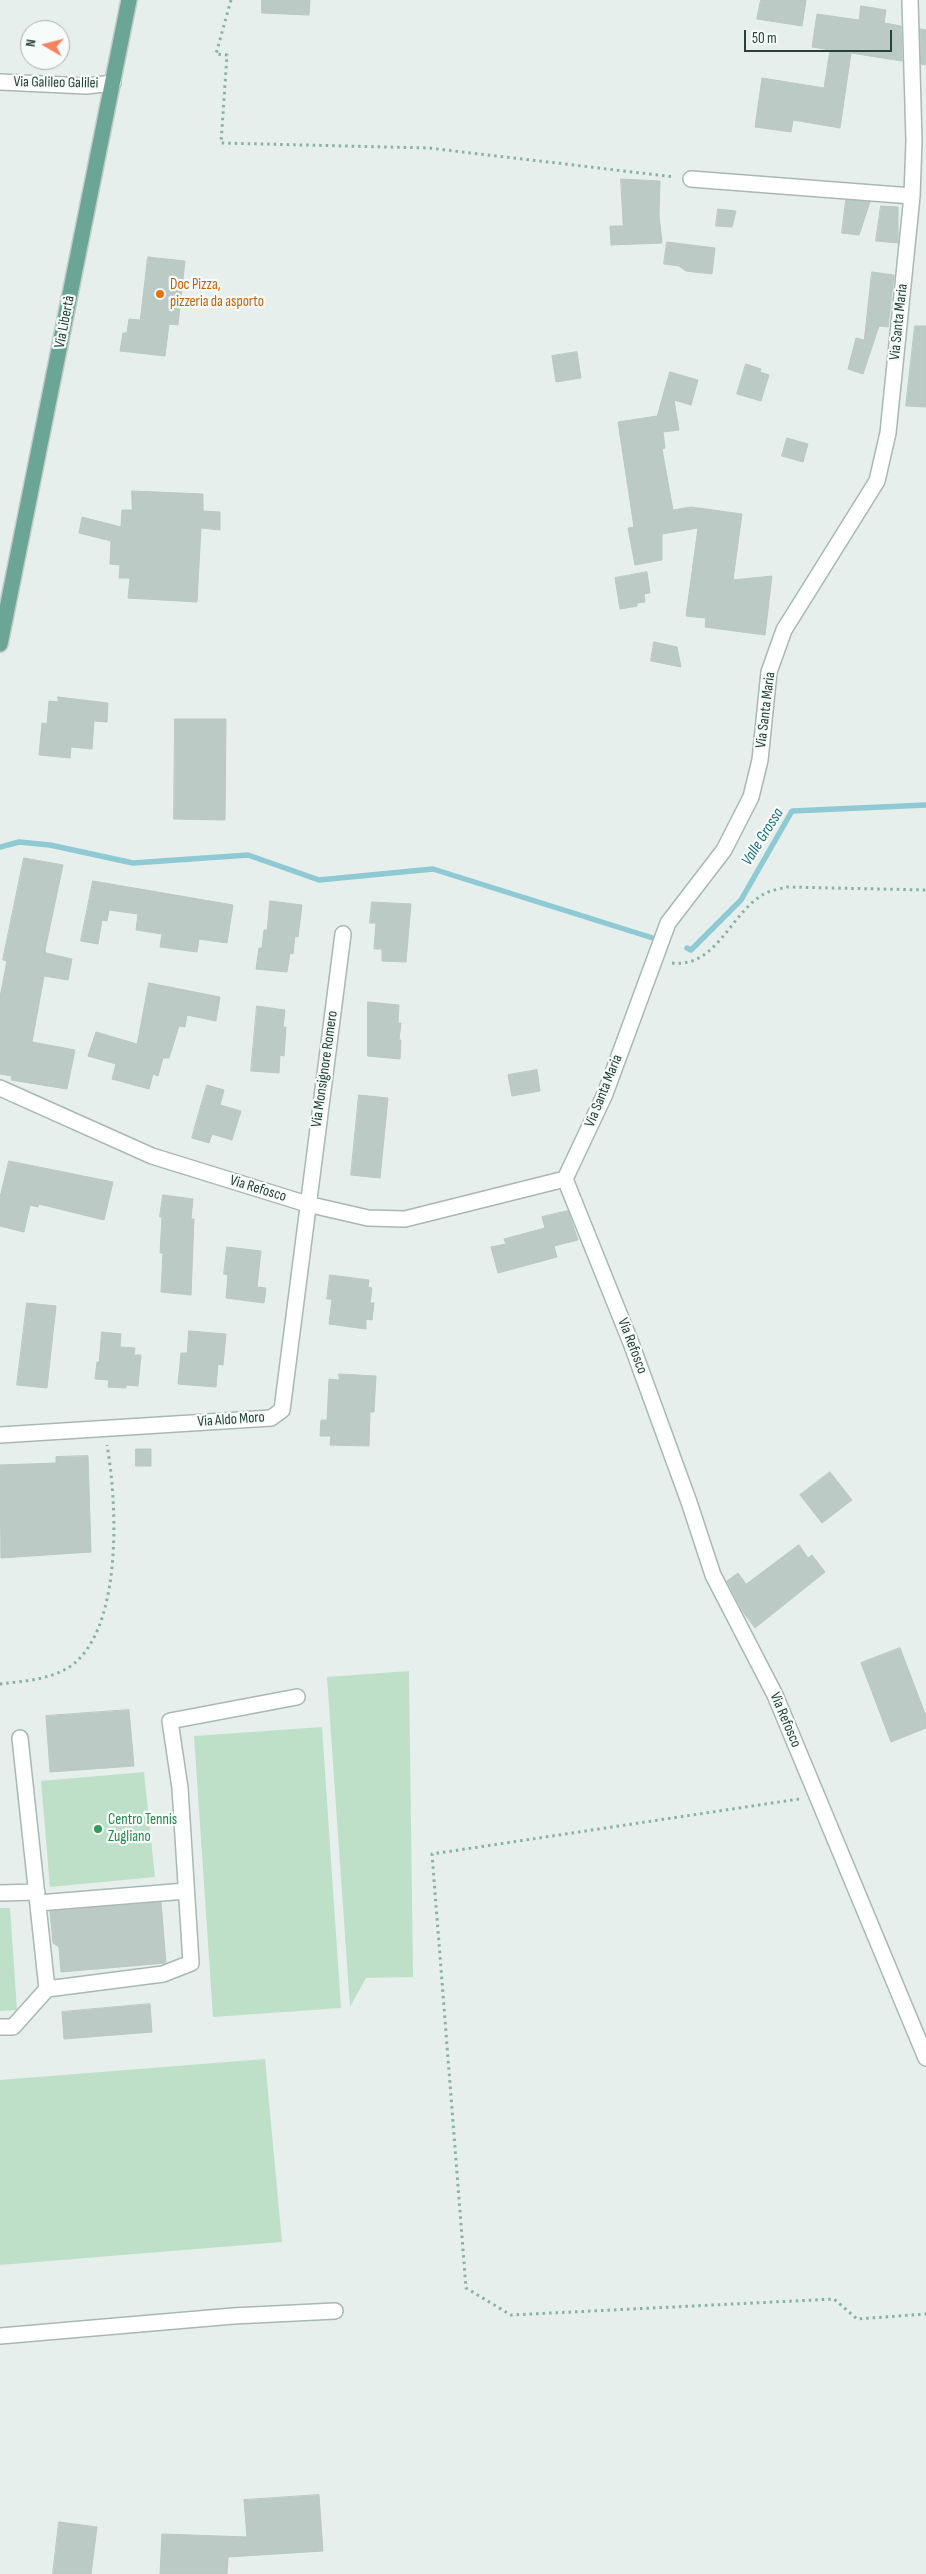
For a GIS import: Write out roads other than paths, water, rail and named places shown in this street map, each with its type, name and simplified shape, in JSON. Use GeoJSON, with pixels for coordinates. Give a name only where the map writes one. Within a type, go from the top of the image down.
{"type":"FeatureCollection","features":[{"type":"Feature","properties":{"kind":"main road","name":"Via Libertà"},"geometry":{"type":"LineString","coordinates":[[0,644],[129,0]]}},
{"type":"Feature","properties":{"kind":"street","name":"Via Santa Maria"},"geometry":{"type":"LineString","coordinates":[[565,1179],[605,1094],[668,924],[724,850],[751,796],[760,760],[769,672],[791,614],[877,481],[888,434],[912,196],[920,141],[910,0]]}},
{"type":"Feature","properties":{"kind":"street","name":"Via Galileo Galilei"},"geometry":{"type":"LineString","coordinates":[[0,82],[86,86],[113,83]]}},
{"type":"Feature","properties":{"kind":"street"},"geometry":{"type":"LineString","coordinates":[[690,179],[912,196]]}},
{"type":"Feature","properties":{"kind":"street","name":"Via Monsignore Romero"},"geometry":{"type":"LineString","coordinates":[[307,1204],[343,934]]}},
{"type":"Feature","properties":{"kind":"street","name":"Via Refosco"},"geometry":{"type":"LineString","coordinates":[[0,1088],[152,1156],[307,1204],[368,1218],[404,1219],[565,1179],[631,1343],[690,1502],[713,1575],[775,1695],[926,2058]]}},
{"type":"Feature","properties":{"kind":"street","name":"Via Aldo Moro"},"geometry":{"type":"LineString","coordinates":[[0,1435],[105,1430],[271,1418],[282,1410],[290,1360],[307,1204]]}},
{"type":"Feature","properties":{"kind":"street"},"geometry":{"type":"LineString","coordinates":[[0,2027],[13,2027],[47,1989],[163,1974],[190,1963],[180,1788],[170,1722],[297,1697]]}},
{"type":"Feature","properties":{"kind":"street"},"geometry":{"type":"LineString","coordinates":[[20,1738],[47,1989]]}},
{"type":"Feature","properties":{"kind":"street"},"geometry":{"type":"LineString","coordinates":[[0,1893],[37,1897],[186,1891]]}},
{"type":"Feature","properties":{"kind":"street"},"geometry":{"type":"LineString","coordinates":[[0,2336],[233,2316],[335,2311]]}},
{"type":"Feature","properties":{"kind":"waterway","name":"Valle Grossa"},"geometry":{"type":"LineString","coordinates":[[687,948],[691,950],[741,900],[792,811],[926,805]]}},
{"type":"Feature","properties":{"kind":"waterway"},"geometry":{"type":"LineString","coordinates":[[0,847],[19,842],[50,845],[133,863],[248,855],[319,880],[433,869],[656,939]]}},
{"type":"Feature","properties":{"kind":"place","name":"Doc Pizza, pizzeria da asporto"},"geometry":{"type":"Point","coordinates":[160,294]}},
{"type":"Feature","properties":{"kind":"place","name":"Centro Tennis Zugliano"},"geometry":{"type":"Point","coordinates":[98,1829]}}]}
